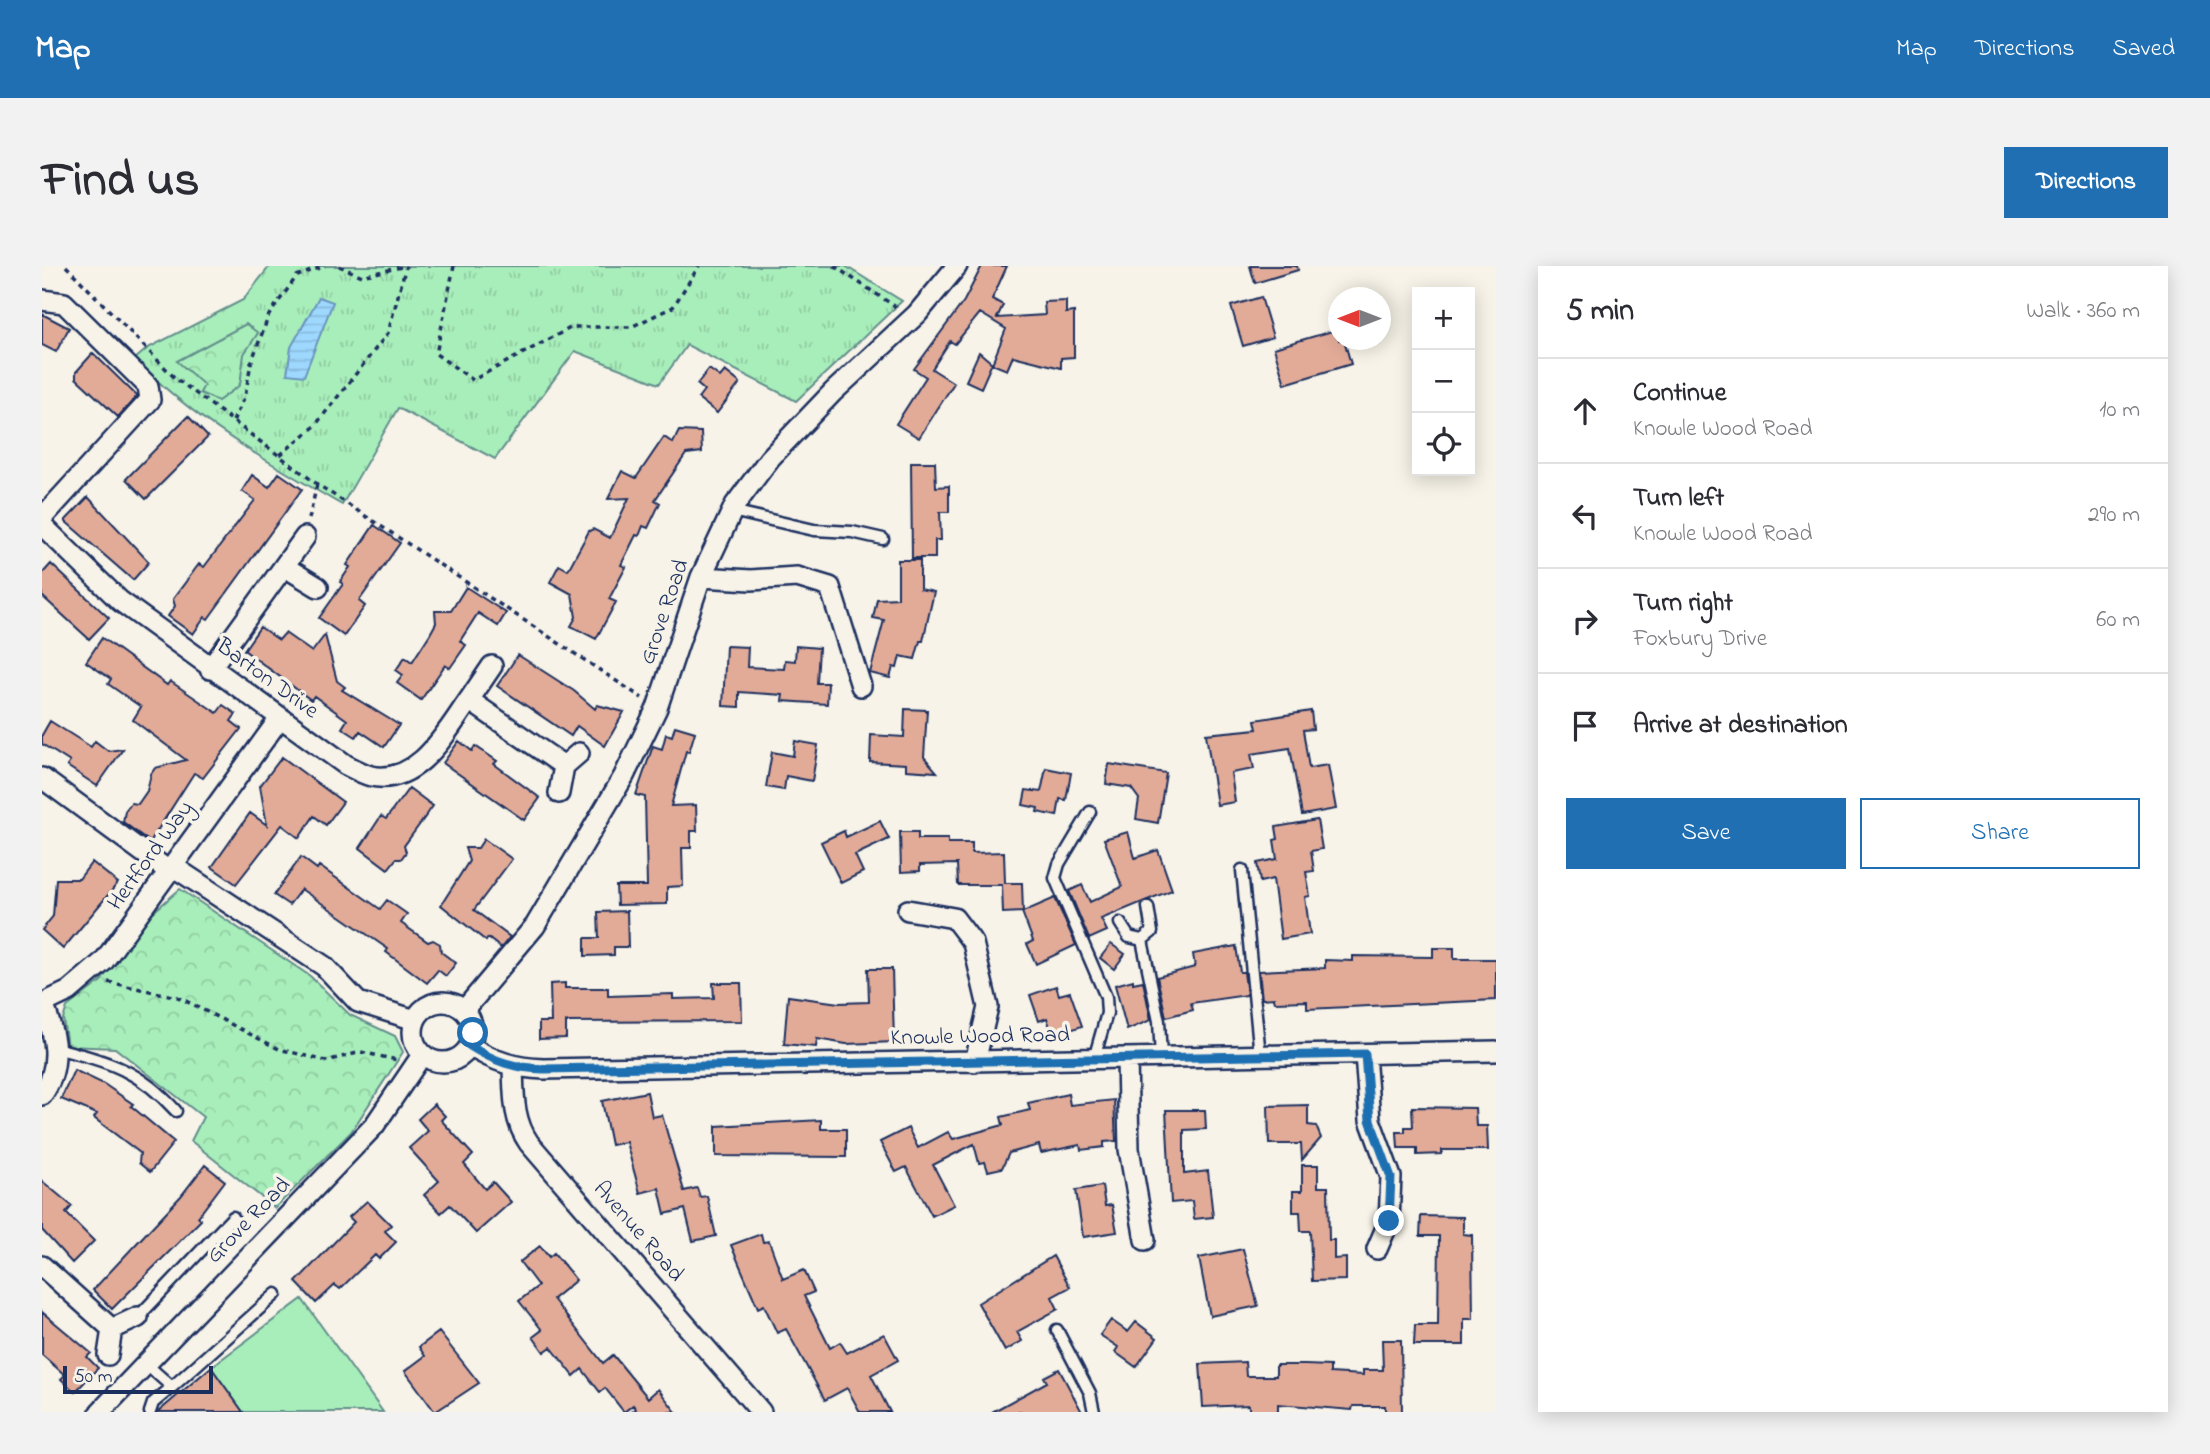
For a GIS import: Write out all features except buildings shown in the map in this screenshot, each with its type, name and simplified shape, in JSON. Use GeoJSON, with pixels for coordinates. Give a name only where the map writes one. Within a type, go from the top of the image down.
{"type":"FeatureCollection","features":[{"type":"Feature","properties":{"kind":"street","name":"Grove Road"},"geometry":{"type":"LineString","coordinates":[[466,1008],[536,926],[624,776],[657,708],[701,577],[732,511],[770,458],[833,392],[917,314],[957,266]]}},
{"type":"Feature","properties":{"kind":"street"},"geometry":{"type":"LineString","coordinates":[[42,300],[64,303],[148,386],[150,400],[42,518]]}},
{"type":"Feature","properties":{"kind":"street","name":"Barton Drive"},"geometry":{"type":"LineString","coordinates":[[42,525],[120,601],[210,669],[346,765],[372,776],[395,775],[416,766],[429,754],[492,666]]}},
{"type":"Feature","properties":{"kind":"street"},"geometry":{"type":"LineString","coordinates":[[210,669],[305,537]]}},
{"type":"Feature","properties":{"kind":"street"},"geometry":{"type":"LineString","coordinates":[[285,567],[318,587]]}},
{"type":"Feature","properties":{"kind":"street"},"geometry":{"type":"LineString","coordinates":[[701,577],[797,577],[830,587],[861,686]]}},
{"type":"Feature","properties":{"kind":"street"},"geometry":{"type":"LineString","coordinates":[[469,700],[571,760],[559,793]]}},
{"type":"Feature","properties":{"kind":"street","name":"Hertford Way"},"geometry":{"type":"LineString","coordinates":[[43,1003],[69,991],[104,961],[280,718]]}},
{"type":"Feature","properties":{"kind":"street"},"geometry":{"type":"LineString","coordinates":[[42,778],[172,869],[324,966],[358,1002],[415,1020]]}},
{"type":"Feature","properties":{"kind":"street"},"geometry":{"type":"LineString","coordinates":[[908,910],[954,918],[973,943],[988,1007],[975,1062]]}},
{"type":"Feature","properties":{"kind":"street"},"geometry":{"type":"LineString","coordinates":[[439,1002],[453,1002],[466,1008],[473,1033],[466,1054],[451,1062],[419,1060],[414,1042],[415,1020],[421,1012],[439,1002]]}},
{"type":"Feature","properties":{"kind":"street"},"geometry":{"type":"LineString","coordinates":[[42,1095],[57,1061],[43,1003]]}},
{"type":"Feature","properties":{"kind":"street","name":"Knowle Wood Road"},"geometry":{"type":"LineString","coordinates":[[470,1046],[491,1060],[513,1068],[1161,1059],[1496,1051]]}},
{"type":"Feature","properties":{"kind":"street"},"geometry":{"type":"LineString","coordinates":[[1365,1054],[1370,1120],[1391,1177],[1389,1221],[1377,1249]]}},
{"type":"Feature","properties":{"kind":"street"},"geometry":{"type":"LineString","coordinates":[[1127,1059],[1129,1149],[1145,1240]]}},
{"type":"Feature","properties":{"kind":"street","name":"Grove Road"},"geometry":{"type":"LineString","coordinates":[[100,1412],[374,1126],[419,1060]]}},
{"type":"Feature","properties":{"kind":"street","name":"Avenue Road"},"geometry":{"type":"LineString","coordinates":[[513,1068],[517,1116],[520,1130],[529,1143],[761,1412]]}},
{"type":"Feature","properties":{"kind":"street"},"geometry":{"type":"LineString","coordinates":[[42,1266],[112,1328]]}},
{"type":"Feature","properties":{"kind":"street"},"geometry":{"type":"LineString","coordinates":[[112,1328],[138,1317]]}},
{"type":"Feature","properties":{"kind":"street"},"geometry":{"type":"LineString","coordinates":[[108,1354],[112,1328]]}},
{"type":"Feature","properties":{"kind":"lane"},"geometry":{"type":"LineString","coordinates":[[732,511],[814,530],[852,532],[883,539]]}},
{"type":"Feature","properties":{"kind":"lane"},"geometry":{"type":"LineString","coordinates":[[1090,812],[1059,864],[1055,878],[1106,997],[1107,1013],[1093,1060]]}},
{"type":"Feature","properties":{"kind":"lane"},"geometry":{"type":"LineString","coordinates":[[1242,870],[1260,1056]]}},
{"type":"Feature","properties":{"kind":"lane"},"geometry":{"type":"LineString","coordinates":[[1142,940],[1152,932],[1148,906]]}},
{"type":"Feature","properties":{"kind":"lane"},"geometry":{"type":"LineString","coordinates":[[1119,923],[1129,937],[1142,940]]}},
{"type":"Feature","properties":{"kind":"lane"},"geometry":{"type":"LineString","coordinates":[[1142,940],[1159,1021],[1161,1059]]}},
{"type":"Feature","properties":{"kind":"lane"},"geometry":{"type":"LineString","coordinates":[[56,1048],[120,1066],[155,1089],[177,1111]]}},
{"type":"Feature","properties":{"kind":"lane"},"geometry":{"type":"LineString","coordinates":[[138,1317],[233,1217]]}},
{"type":"Feature","properties":{"kind":"lane"},"geometry":{"type":"LineString","coordinates":[[150,1412],[153,1403],[276,1294]]}},
{"type":"Feature","properties":{"kind":"lane"},"geometry":{"type":"LineString","coordinates":[[1058,1329],[1090,1393],[1094,1412]]}},
{"type":"Feature","properties":{"kind":"lane"},"geometry":{"type":"LineString","coordinates":[[146,1364],[173,1387]]}},
{"type":"Feature","properties":{"kind":"path"},"geometry":{"type":"LineString","coordinates":[[66,266],[174,377],[317,484],[657,708]]}},
{"type":"Feature","properties":{"kind":"path"},"geometry":{"type":"LineString","coordinates":[[233,421],[245,396],[251,363],[269,315],[297,276],[325,266]]}},
{"type":"Feature","properties":{"kind":"path"},"geometry":{"type":"LineString","coordinates":[[280,455],[314,427],[388,333],[406,266],[362,276],[339,266]]}},
{"type":"Feature","properties":{"kind":"path"},"geometry":{"type":"LineString","coordinates":[[454,266],[436,355],[473,380],[572,327],[631,327],[673,307],[699,266]]}},
{"type":"Feature","properties":{"kind":"path"},"geometry":{"type":"LineString","coordinates":[[834,266],[902,311]]}},
{"type":"Feature","properties":{"kind":"path"},"geometry":{"type":"LineString","coordinates":[[305,537],[317,484]]}},
{"type":"Feature","properties":{"kind":"path"},"geometry":{"type":"LineString","coordinates":[[85,977],[178,997],[279,1049],[326,1061],[361,1052],[419,1060]]}},
{"type":"Feature","properties":{"kind":"green space"},"geometry":{"type":"Polygon","coordinates":[[[270,266],[845,266],[902,301],[796,401],[687,345],[659,384],[575,351],[495,459],[398,408],[342,505],[207,421],[135,359],[148,348],[243,300],[270,266]]]}},
{"type":"Feature","properties":{"kind":"green space"},"geometry":{"type":"Polygon","coordinates":[[[246,324],[258,333],[244,354],[240,385],[218,401],[200,393],[204,385],[177,361],[246,324]]]}},
{"type":"Feature","properties":{"kind":"green space"},"geometry":{"type":"Polygon","coordinates":[[[180,889],[310,976],[350,1015],[395,1036],[403,1052],[351,1132],[275,1208],[191,1141],[203,1117],[115,1048],[67,1046],[63,1019],[67,1007],[101,981],[142,922],[180,889]]]}},
{"type":"Feature","properties":{"kind":"green space"},"geometry":{"type":"Polygon","coordinates":[[[302,1299],[383,1412],[243,1412],[211,1367],[302,1299]]]}},
{"type":"Feature","properties":{"kind":"water"},"geometry":{"type":"Polygon","coordinates":[[[319,297],[333,302],[304,376],[287,374],[291,347],[319,297]]]}},
{"type":"Feature","properties":{"kind":"route"},"geometry":{"type":"LineString","coordinates":[[473,1033],[470,1046],[491,1060],[513,1068],[544,1069],[1365,1054],[1370,1120],[1391,1177],[1389,1221]]}}]}
